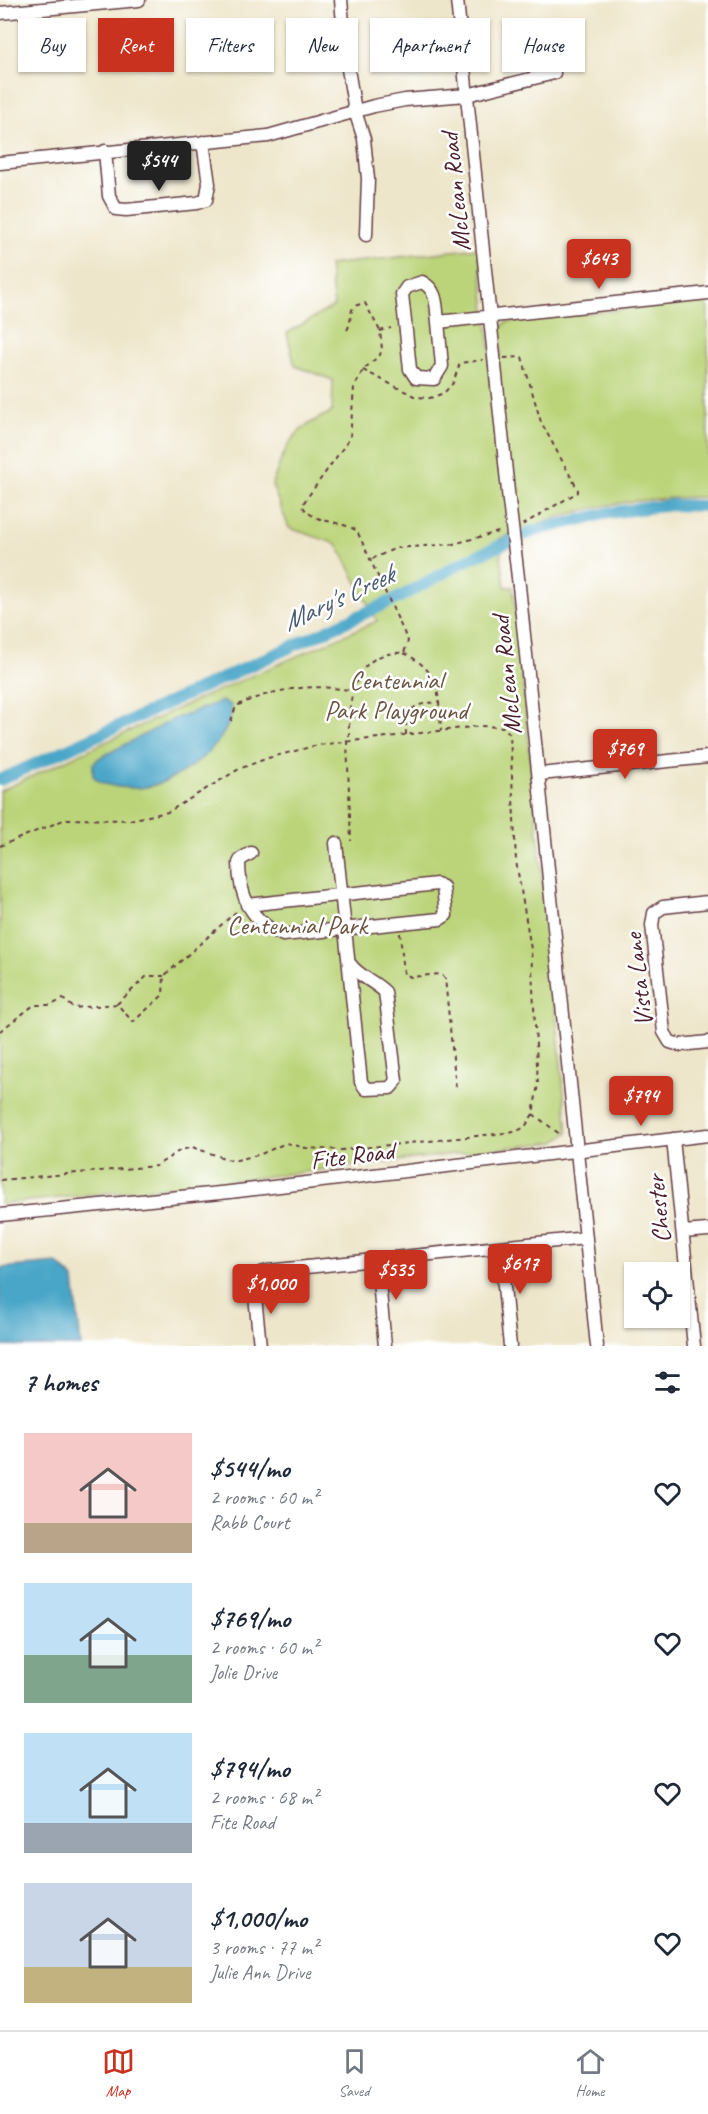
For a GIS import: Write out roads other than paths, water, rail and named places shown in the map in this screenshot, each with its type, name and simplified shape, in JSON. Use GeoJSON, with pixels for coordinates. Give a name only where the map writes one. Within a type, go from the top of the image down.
{"type":"FeatureCollection","features":[{"type":"Feature","properties":{"kind":"street"},"geometry":{"type":"LineString","coordinates":[[0,13],[139,0]]}},
{"type":"Feature","properties":{"kind":"street"},"geometry":{"type":"LineString","coordinates":[[342,0],[346,57],[355,111],[365,149],[368,179],[366,235]]}},
{"type":"Feature","properties":{"kind":"street","name":"McLean Road"},"geometry":{"type":"LineString","coordinates":[[457,0],[540,774],[597,1346]]}},
{"type":"Feature","properties":{"kind":"street"},"geometry":{"type":"LineString","coordinates":[[0,163],[277,134],[355,111],[405,100],[467,95],[554,73]]}},
{"type":"Feature","properties":{"kind":"street"},"geometry":{"type":"LineString","coordinates":[[105,151],[109,196],[116,209],[126,210],[198,203],[206,200],[209,184],[203,142]]}},
{"type":"Feature","properties":{"kind":"street"},"geometry":{"type":"LineString","coordinates":[[422,282],[429,286],[435,296],[438,322],[442,366],[440,372],[434,380],[416,378],[410,369],[403,300],[407,287],[422,282]]}},
{"type":"Feature","properties":{"kind":"street"},"geometry":{"type":"LineString","coordinates":[[438,322],[708,294]]}},
{"type":"Feature","properties":{"kind":"street"},"geometry":{"type":"LineString","coordinates":[[540,774],[708,757]]}},
{"type":"Feature","properties":{"kind":"street"},"geometry":{"type":"LineString","coordinates":[[336,843],[361,1082],[366,1089],[390,1088],[396,1081],[385,992],[369,978],[357,974],[350,964]]}},
{"type":"Feature","properties":{"kind":"street"},"geometry":{"type":"LineString","coordinates":[[247,904],[441,885],[446,915],[444,918],[399,924],[284,935],[257,916],[247,904],[242,893],[239,863],[251,853]]}},
{"type":"Feature","properties":{"kind":"street","name":"Vista Lane"},"geometry":{"type":"LineString","coordinates":[[708,902],[663,907],[654,913],[652,925],[664,1032],[670,1042],[680,1045],[708,1042]]}},
{"type":"Feature","properties":{"kind":"street","name":"Fite Road"},"geometry":{"type":"LineString","coordinates":[[0,1215],[230,1192],[708,1135]]}},
{"type":"Feature","properties":{"kind":"street","name":"Chester"},"geometry":{"type":"LineString","coordinates":[[674,1139],[694,1346]]}},
{"type":"Feature","properties":{"kind":"street"},"geometry":{"type":"LineString","coordinates":[[683,1232],[708,1230]]}},
{"type":"Feature","properties":{"kind":"street"},"geometry":{"type":"LineString","coordinates":[[260,1346],[254,1286],[261,1273],[267,1271],[585,1238]]}},
{"type":"Feature","properties":{"kind":"street"},"geometry":{"type":"LineString","coordinates":[[500,1247],[510,1346]]}},
{"type":"Feature","properties":{"kind":"street"},"geometry":{"type":"LineString","coordinates":[[377,1259],[385,1346]]}},
{"type":"Feature","properties":{"kind":"water"},"geometry":{"type":"Polygon","coordinates":[[[222,701],[231,705],[230,719],[224,733],[202,758],[188,769],[159,784],[143,788],[108,785],[93,776],[93,764],[99,758],[176,718],[222,701]]]}},
{"type":"Feature","properties":{"kind":"water"},"geometry":{"type":"Polygon","coordinates":[[[57,1263],[74,1279],[81,1346],[0,1346],[0,1268],[57,1263]]]}},
{"type":"Feature","properties":{"kind":"waterway","name":"Mary's Creek"},"geometry":{"type":"LineString","coordinates":[[0,780],[398,598],[467,560],[533,531],[608,513],[671,505],[708,506]]}},
{"type":"Feature","properties":{"kind":"park label","name":"Centennial Park Playground"},"geometry":{"type":"Point","coordinates":[396,695]}},
{"type":"Feature","properties":{"kind":"park label","name":"Centennial Park"},"geometry":{"type":"Point","coordinates":[297,925]}}]}
